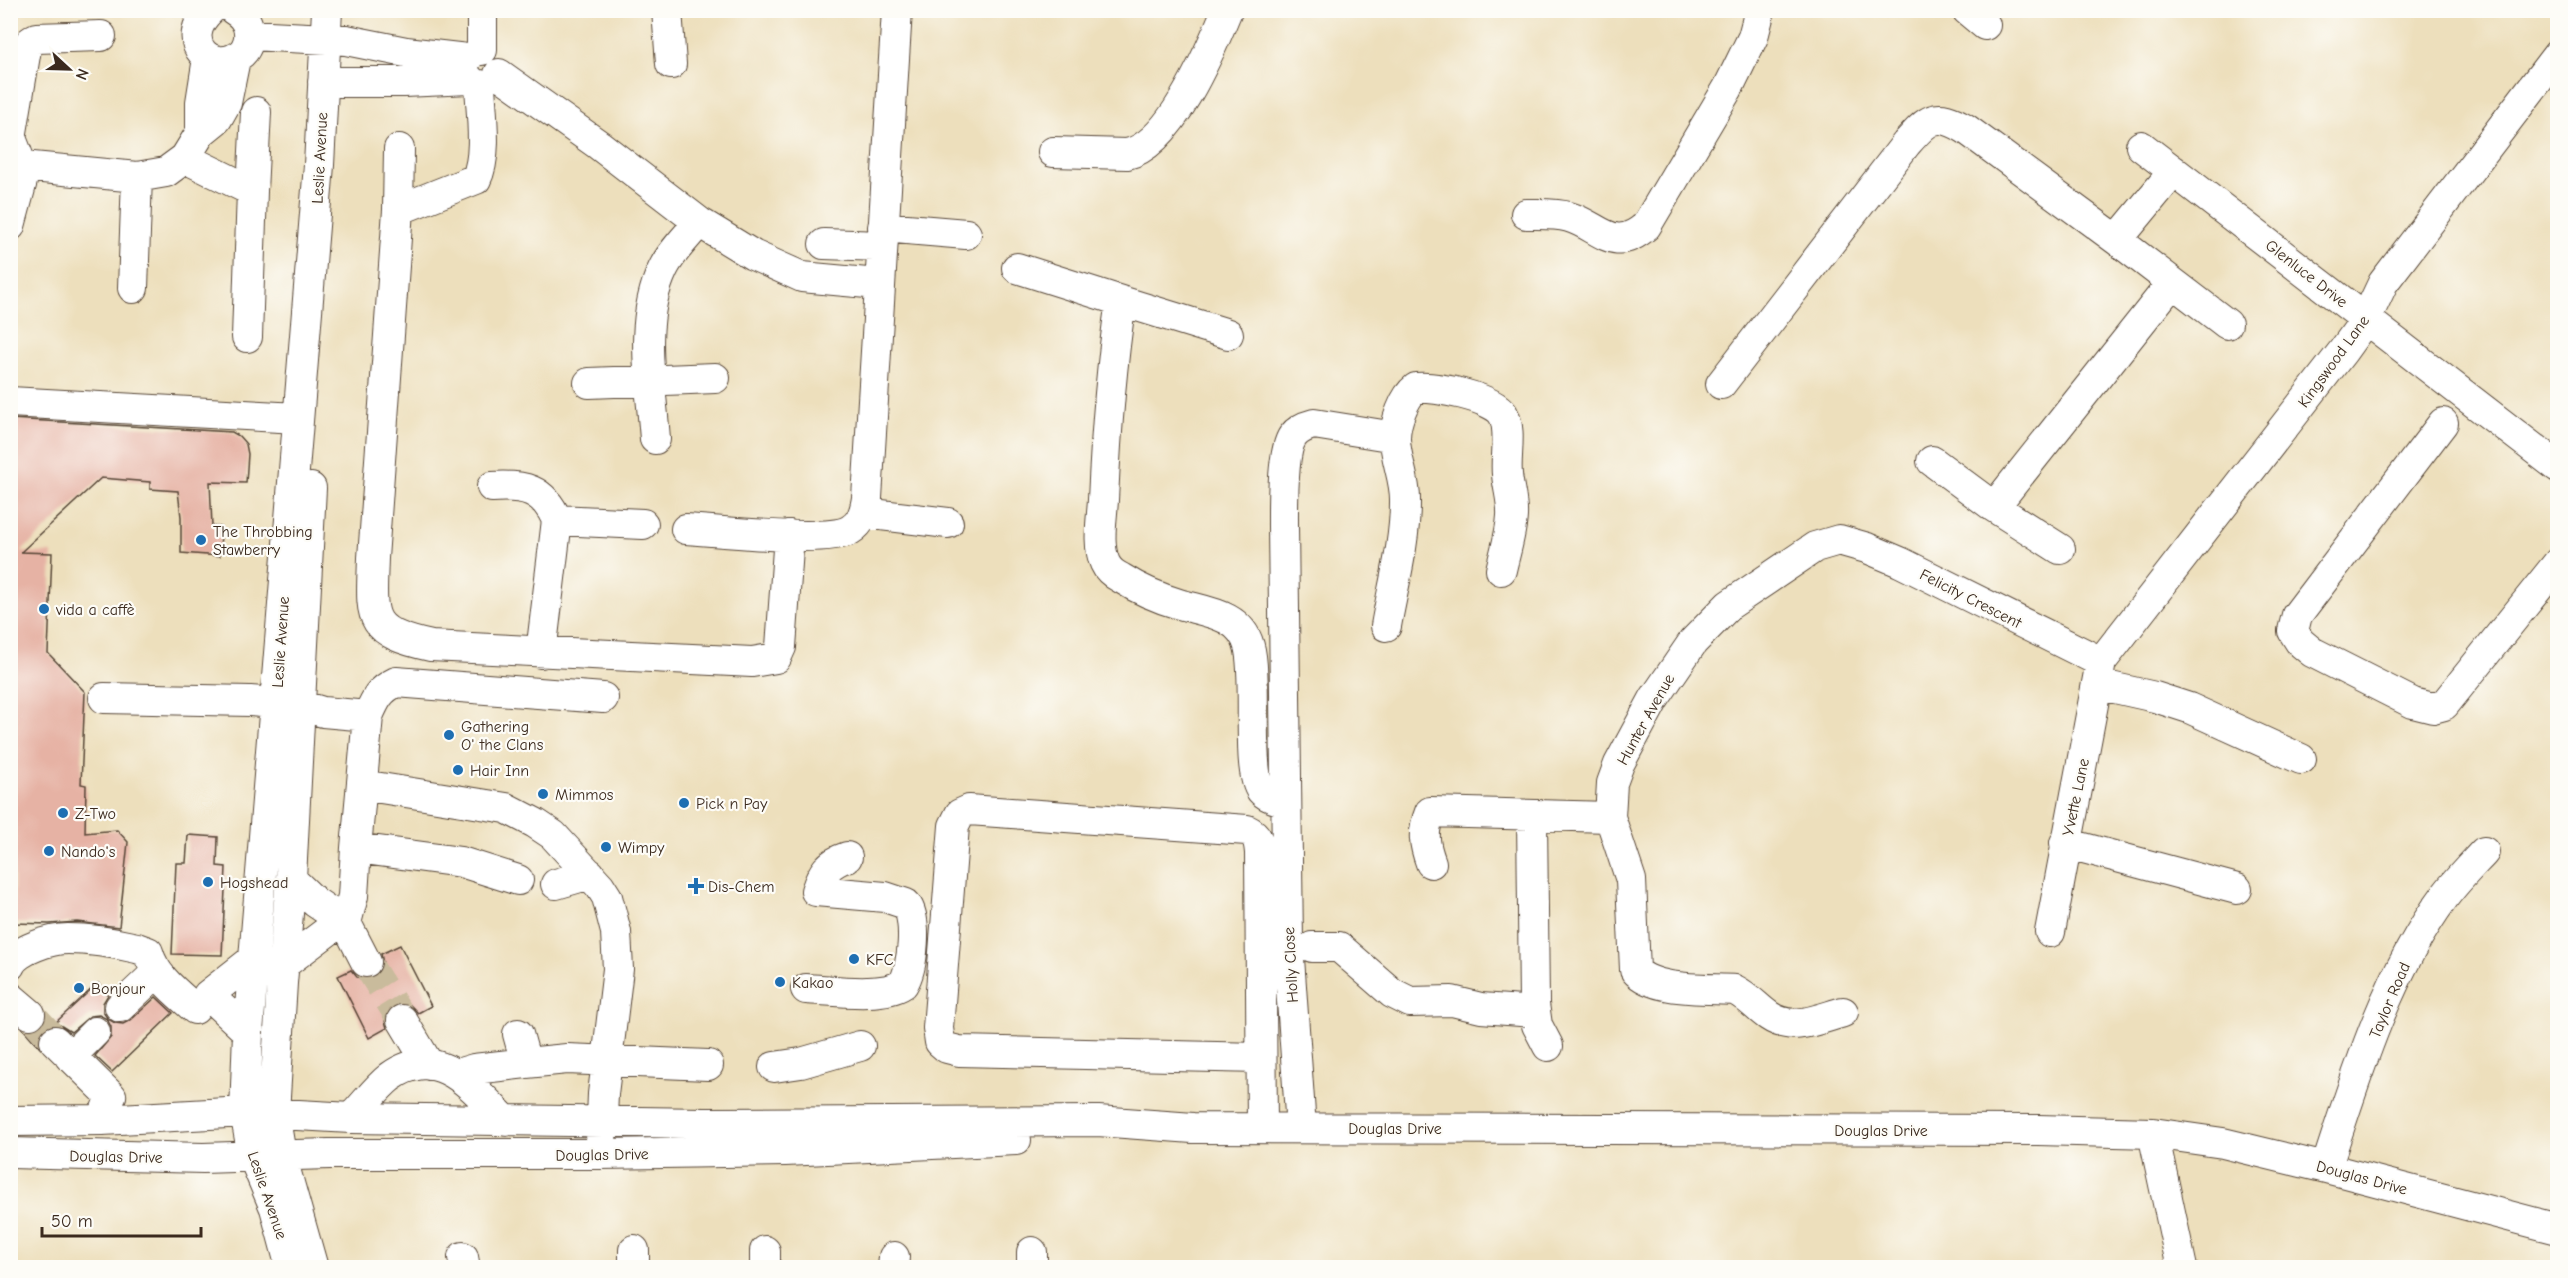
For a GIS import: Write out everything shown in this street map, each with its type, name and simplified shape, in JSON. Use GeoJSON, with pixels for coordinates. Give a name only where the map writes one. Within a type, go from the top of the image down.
{"type":"FeatureCollection","features":[{"type":"Feature","properties":{"kind":"street"},"geometry":{"type":"LineString","coordinates":[[22,166],[137,177],[166,172],[185,158],[201,132],[201,102],[247,22],[234,10]]}},
{"type":"Feature","properties":{"kind":"street","name":"Leslie Avenue"},"geometry":{"type":"LineString","coordinates":[[291,1268],[275,1208],[248,1032],[255,958],[294,713],[322,280],[337,165],[332,30],[348,10]]}},
{"type":"Feature","properties":{"kind":"street"},"geometry":{"type":"LineString","coordinates":[[398,210],[476,179],[481,166],[482,147],[479,70],[482,10]]}},
{"type":"Feature","properties":{"kind":"street"},"geometry":{"type":"LineString","coordinates":[[667,10],[671,64]]}},
{"type":"Feature","properties":{"kind":"street"},"geometry":{"type":"LineString","coordinates":[[686,529],[789,535],[841,533],[855,525],[864,513],[867,498],[878,284],[897,10]]}},
{"type":"Feature","properties":{"kind":"street"},"geometry":{"type":"LineString","coordinates":[[1053,152],[1116,155],[1137,152],[1143,148],[1178,108],[1227,10]]}},
{"type":"Feature","properties":{"kind":"street"},"geometry":{"type":"LineString","coordinates":[[1526,214],[1568,216],[1615,239],[1637,234],[1646,226],[1728,88],[1753,37],[1760,10]]}},
{"type":"Feature","properties":{"kind":"street"},"geometry":{"type":"LineString","coordinates":[[201,14],[196,34],[199,48],[231,51],[332,30],[479,70],[591,139],[699,222],[753,255],[793,275],[813,280],[878,284]]}},
{"type":"Feature","properties":{"kind":"street"},"geometry":{"type":"LineString","coordinates":[[10,226],[21,189],[22,166],[11,138],[23,66],[30,42],[46,36],[101,36]]}},
{"type":"Feature","properties":{"kind":"street","name":"Kingswood Lane"},"geometry":{"type":"LineString","coordinates":[[2099,673],[2366,319],[2383,283],[2558,54]]}},
{"type":"Feature","properties":{"kind":"street"},"geometry":{"type":"LineString","coordinates":[[333,82],[479,70]]}},
{"type":"Feature","properties":{"kind":"street","name":"Leslie Avenue"},"geometry":{"type":"LineString","coordinates":[[259,1113],[284,964],[291,879],[298,418],[319,165],[333,82]]}},
{"type":"Feature","properties":{"kind":"street"},"geometry":{"type":"LineString","coordinates":[[247,337],[256,112]]}},
{"type":"Feature","properties":{"kind":"street"},"geometry":{"type":"LineString","coordinates":[[1721,384],[1906,144],[1923,125],[1931,120],[1943,118],[1959,124],[2227,324]]}},
{"type":"Feature","properties":{"kind":"street","name":"Glenluce Drive"},"geometry":{"type":"LineString","coordinates":[[2141,146],[2558,467]]}},
{"type":"Feature","properties":{"kind":"street"},"geometry":{"type":"LineString","coordinates":[[399,149],[398,210],[372,558],[371,607],[373,616],[384,629],[417,643],[431,646],[752,662],[776,658],[782,647],[789,535]]}},
{"type":"Feature","properties":{"kind":"street"},"geometry":{"type":"LineString","coordinates":[[185,158],[252,191]]}},
{"type":"Feature","properties":{"kind":"street"},"geometry":{"type":"LineString","coordinates":[[2117,240],[2174,171]]}},
{"type":"Feature","properties":{"kind":"street"},"geometry":{"type":"LineString","coordinates":[[133,288],[137,177]]}},
{"type":"Feature","properties":{"kind":"street"},"geometry":{"type":"LineString","coordinates":[[655,438],[648,351],[649,320],[656,288],[667,261],[699,222]]}},
{"type":"Feature","properties":{"kind":"street"},"geometry":{"type":"LineString","coordinates":[[824,244],[882,237],[966,234]]}},
{"type":"Feature","properties":{"kind":"street"},"geometry":{"type":"LineString","coordinates":[[1017,268],[1228,334]]}},
{"type":"Feature","properties":{"kind":"street"},"geometry":{"type":"LineString","coordinates":[[1994,507],[2172,283]]}},
{"type":"Feature","properties":{"kind":"street"},"geometry":{"type":"LineString","coordinates":[[1121,301],[1112,358],[1105,460],[1101,540],[1105,563],[1112,572],[1134,586],[1177,603],[1226,618],[1236,624],[1249,646],[1252,667],[1254,772],[1261,790],[1285,802]]}},
{"type":"Feature","properties":{"kind":"street"},"geometry":{"type":"LineString","coordinates":[[589,383],[715,378]]}},
{"type":"Feature","properties":{"kind":"street"},"geometry":{"type":"LineString","coordinates":[[1386,626],[1403,533],[1405,501],[1395,437],[1405,398],[1416,388],[1434,388],[1462,394],[1496,407],[1502,412],[1507,426],[1507,476],[1513,507],[1501,570]]}},
{"type":"Feature","properties":{"kind":"street"},"geometry":{"type":"LineString","coordinates":[[10,402],[298,418]]}},
{"type":"Feature","properties":{"kind":"street"},"geometry":{"type":"LineString","coordinates":[[2443,423],[2297,615],[2293,631],[2300,642],[2312,652],[2413,703],[2433,708],[2444,705],[2558,563]]}},
{"type":"Feature","properties":{"kind":"street","name":"Holly Close"},"geometry":{"type":"LineString","coordinates":[[1301,1128],[1288,944],[1285,802],[1283,508],[1290,442],[1297,432],[1314,424],[1395,437]]}},
{"type":"Feature","properties":{"kind":"street"},"geometry":{"type":"LineString","coordinates":[[1932,461],[1994,507],[2060,549]]}},
{"type":"Feature","properties":{"kind":"street"},"geometry":{"type":"LineString","coordinates":[[492,487],[513,485],[529,489],[551,506],[557,520],[541,653]]}},
{"type":"Feature","properties":{"kind":"street"},"geometry":{"type":"LineString","coordinates":[[864,513],[948,523]]}},
{"type":"Feature","properties":{"kind":"street"},"geometry":{"type":"LineString","coordinates":[[557,520],[644,524]]}},
{"type":"Feature","properties":{"kind":"street","name":"Felicity Crescent"},"geometry":{"type":"LineString","coordinates":[[1839,540],[1851,542],[1900,562],[2099,673],[2155,697],[2189,708],[2301,759]]}},
{"type":"Feature","properties":{"kind":"street","name":"Hunter Avenue"},"geometry":{"type":"LineString","coordinates":[[1839,540],[1815,546],[1729,605],[1693,642],[1654,699],[1623,756],[1612,783],[1610,817],[1632,880],[1635,970],[1642,978],[1657,984],[1735,990],[1745,995],[1780,1023],[1795,1025],[1843,1012]]}},
{"type":"Feature","properties":{"kind":"street","name":"Yvette Lane"},"geometry":{"type":"LineString","coordinates":[[2050,932],[2065,843],[2081,775],[2099,673]]}},
{"type":"Feature","properties":{"kind":"street"},"geometry":{"type":"LineString","coordinates":[[284,964],[344,922],[353,896],[368,716],[383,688],[396,682],[603,698]]}},
{"type":"Feature","properties":{"kind":"street"},"geometry":{"type":"LineString","coordinates":[[104,705],[208,699],[294,713],[368,716]]}},
{"type":"Feature","properties":{"kind":"street"},"geometry":{"type":"LineString","coordinates":[[362,785],[506,808],[554,836],[590,874],[606,897],[616,932],[618,969],[607,1062],[600,1154]]}},
{"type":"Feature","properties":{"kind":"street"},"geometry":{"type":"LineString","coordinates":[[1260,1058],[1011,1054],[959,1051],[943,1045],[938,1028],[954,826],[960,814],[969,810],[1247,830],[1254,834],[1260,853],[1262,1128]]}},
{"type":"Feature","properties":{"kind":"street"},"geometry":{"type":"LineString","coordinates":[[1431,863],[1423,840],[1424,826],[1430,812],[1610,817]]}},
{"type":"Feature","properties":{"kind":"street"},"geometry":{"type":"LineString","coordinates":[[1532,816],[1535,1012],[1537,1025],[1548,1046]]}},
{"type":"Feature","properties":{"kind":"street"},"geometry":{"type":"LineString","coordinates":[[2065,843],[2237,889]]}},
{"type":"Feature","properties":{"kind":"street"},"geometry":{"type":"LineString","coordinates":[[356,848],[461,862],[518,880]]}},
{"type":"Feature","properties":{"kind":"street","name":"Taylor Road"},"geometry":{"type":"LineString","coordinates":[[2326,1168],[2348,1102],[2403,964],[2446,895],[2484,852]]}},
{"type":"Feature","properties":{"kind":"street"},"geometry":{"type":"LineString","coordinates":[[806,989],[867,991],[894,988],[903,984],[911,965],[912,917],[906,904],[885,897],[816,891],[826,869],[833,862],[847,857]]}},
{"type":"Feature","properties":{"kind":"street"},"geometry":{"type":"LineString","coordinates":[[556,884],[590,874]]}},
{"type":"Feature","properties":{"kind":"street"},"geometry":{"type":"LineString","coordinates":[[291,879],[315,902],[344,922],[366,962]]}},
{"type":"Feature","properties":{"kind":"street"},"geometry":{"type":"LineString","coordinates":[[10,965],[12,961],[32,949],[66,939],[125,946],[148,952],[157,972],[195,1009]]}},
{"type":"Feature","properties":{"kind":"street"},"geometry":{"type":"LineString","coordinates":[[1312,947],[1339,947],[1392,993],[1410,1002],[1452,1001],[1481,1008],[1535,1012]]}},
{"type":"Feature","properties":{"kind":"street"},"geometry":{"type":"LineString","coordinates":[[248,1032],[208,995],[255,958]]}},
{"type":"Feature","properties":{"kind":"street"},"geometry":{"type":"LineString","coordinates":[[120,1007],[157,972]]}},
{"type":"Feature","properties":{"kind":"street"},"geometry":{"type":"LineString","coordinates":[[402,1020],[443,1069],[506,1121]]}},
{"type":"Feature","properties":{"kind":"street"},"geometry":{"type":"LineString","coordinates":[[95,1032],[62,1049],[111,1096],[102,1120]]}},
{"type":"Feature","properties":{"kind":"street"},"geometry":{"type":"LineString","coordinates":[[518,1034],[526,1064]]}},
{"type":"Feature","properties":{"kind":"street"},"geometry":{"type":"LineString","coordinates":[[793,1055],[860,1046]]}},
{"type":"Feature","properties":{"kind":"street"},"geometry":{"type":"LineString","coordinates":[[351,1118],[388,1079],[409,1068],[474,1069],[567,1059],[708,1065]]}},
{"type":"Feature","properties":{"kind":"street","name":"Douglas Drive"},"geometry":{"type":"LineString","coordinates":[[10,1121],[102,1120],[259,1113],[351,1118],[728,1124],[1098,1121],[1192,1128]]}},
{"type":"Feature","properties":{"kind":"street","name":"Douglas Drive"},"geometry":{"type":"LineString","coordinates":[[10,1153],[133,1157],[600,1154],[891,1147],[1192,1128],[2038,1130],[2152,1133],[2223,1143],[2558,1229]]}},
{"type":"Feature","properties":{"kind":"street"},"geometry":{"type":"LineString","coordinates":[[2152,1133],[2182,1268]]}},
{"type":"Feature","properties":{"kind":"street"},"geometry":{"type":"LineString","coordinates":[[295,1205],[310,1173],[329,1154]]}},
{"type":"Feature","properties":{"kind":"street","name":"Leslie Avenue"},"geometry":{"type":"LineString","coordinates":[[267,1156],[295,1205],[312,1268]]}},
{"type":"Feature","properties":{"kind":"building"},"geometry":{"type":"Polygon","coordinates":[[[10,419],[232,432],[246,444],[248,454],[246,483],[210,482],[212,526],[221,527],[220,556],[181,553],[178,491],[150,489],[150,482],[101,478],[21,552],[52,553],[48,653],[85,692],[81,784],[86,785],[85,833],[117,830],[128,842],[119,927],[77,922],[14,923],[14,730],[10,729],[10,419]]]}},
{"type":"Feature","properties":{"kind":"building"},"geometry":{"type":"Polygon","coordinates":[[[188,835],[218,837],[217,866],[226,867],[222,955],[172,954],[176,863],[186,863],[188,835]]]}},
{"type":"Feature","properties":{"kind":"building"},"geometry":{"type":"Polygon","coordinates":[[[400,945],[431,1006],[418,1013],[410,1005],[401,1003],[394,1005],[387,1012],[385,1021],[387,1028],[369,1038],[338,976],[351,970],[357,977],[373,978],[381,971],[383,963],[381,954],[400,945]]]}},
{"type":"Feature","properties":{"kind":"building"},"geometry":{"type":"Polygon","coordinates":[[[98,983],[108,995],[103,1003],[103,1012],[115,1023],[123,1024],[131,1020],[156,997],[173,1013],[112,1072],[95,1056],[111,1037],[111,1027],[107,1019],[99,1015],[90,1016],[71,1032],[54,1024],[98,983]]]}},
{"type":"Feature","properties":{"kind":"building"},"geometry":{"type":"Polygon","coordinates":[[[46,1020],[50,1024],[39,1036],[40,1048],[23,1029],[36,1030],[46,1020]]]}},
{"type":"Feature","properties":{"kind":"tunnel"},"geometry":{"type":"LineString","coordinates":[[366,962],[402,1020]]}},
{"type":"Feature","properties":{"kind":"tunnel"},"geometry":{"type":"LineString","coordinates":[[30,1014],[55,1041]]}},
{"type":"Feature","properties":{"kind":"place","name":"The Throbbing Stawberry"},"geometry":{"type":"Point","coordinates":[201,540]}},
{"type":"Feature","properties":{"kind":"place","name":"vida a caffè"},"geometry":{"type":"Point","coordinates":[44,609]}},
{"type":"Feature","properties":{"kind":"place","name":"Gathering O' the Clans"},"geometry":{"type":"Point","coordinates":[449,735]}},
{"type":"Feature","properties":{"kind":"place","name":"Hair Inn"},"geometry":{"type":"Point","coordinates":[458,770]}},
{"type":"Feature","properties":{"kind":"place","name":"Mimmos"},"geometry":{"type":"Point","coordinates":[543,794]}},
{"type":"Feature","properties":{"kind":"place","name":"Pick n Pay"},"geometry":{"type":"Point","coordinates":[684,803]}},
{"type":"Feature","properties":{"kind":"place","name":"Z-Two"},"geometry":{"type":"Point","coordinates":[63,813]}},
{"type":"Feature","properties":{"kind":"place","name":"Wimpy"},"geometry":{"type":"Point","coordinates":[606,847]}},
{"type":"Feature","properties":{"kind":"place","name":"Nando's"},"geometry":{"type":"Point","coordinates":[49,851]}},
{"type":"Feature","properties":{"kind":"place","name":"Hogshead"},"geometry":{"type":"Point","coordinates":[208,882]}},
{"type":"Feature","properties":{"kind":"place","name":"Dis-Chem"},"geometry":{"type":"Point","coordinates":[696,886]}},
{"type":"Feature","properties":{"kind":"place","name":"KFC"},"geometry":{"type":"Point","coordinates":[854,959]}},
{"type":"Feature","properties":{"kind":"place","name":"Kakao"},"geometry":{"type":"Point","coordinates":[780,982]}},
{"type":"Feature","properties":{"kind":"place","name":"Bonjour"},"geometry":{"type":"Point","coordinates":[79,988]}}]}
